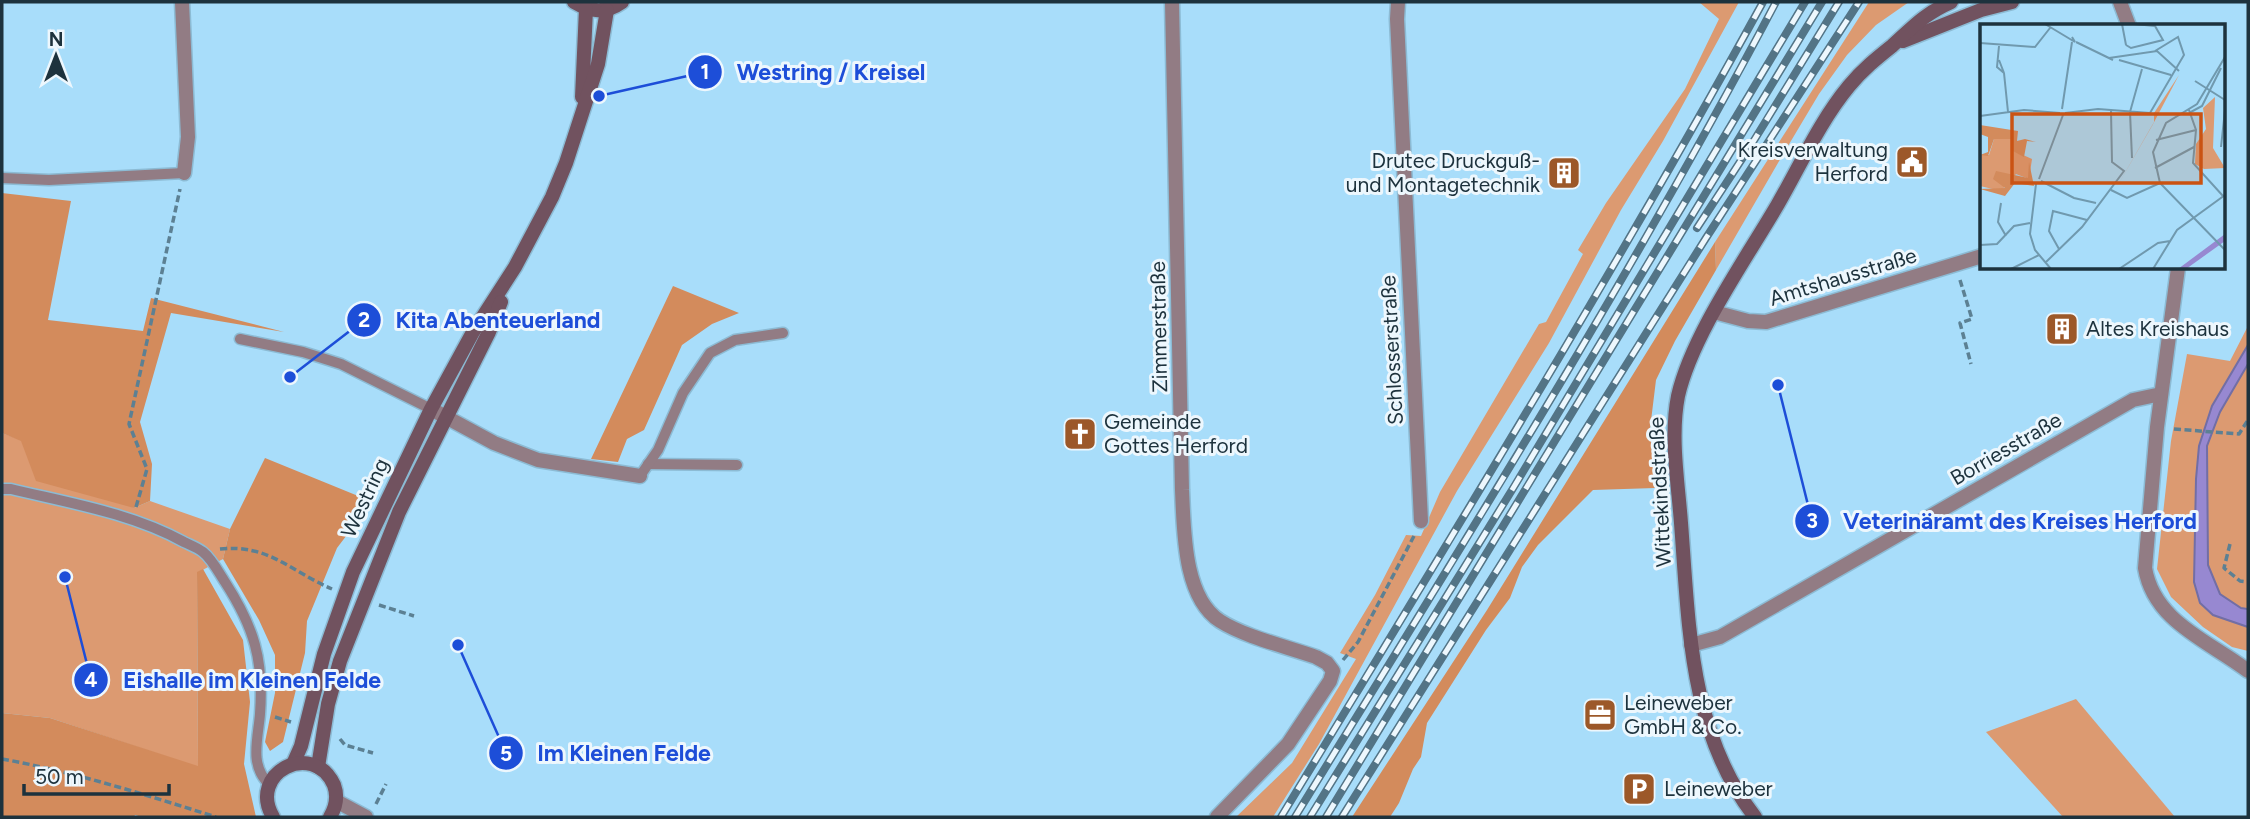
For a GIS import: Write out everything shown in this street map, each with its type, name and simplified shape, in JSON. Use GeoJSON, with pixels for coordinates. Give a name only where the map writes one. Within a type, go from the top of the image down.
{"type":"FeatureCollection","features":[{"type":"Feature","properties":{"kind":"street"},"geometry":{"type":"LineString","coordinates":[[182,2],[188,137],[184,173]]}},
{"type":"Feature","properties":{"kind":"street"},"geometry":{"type":"LineString","coordinates":[[580,6],[607,10],[622,2]]}},
{"type":"Feature","properties":{"kind":"street","name":"Zimmerstraße"},"geometry":{"type":"LineString","coordinates":[[1172,2],[1182,490],[1185,541],[1191,573],[1205,608],[1217,619],[1230,627],[1317,657],[1334,671]]}},
{"type":"Feature","properties":{"kind":"street","name":"Schlosserstraße"},"geometry":{"type":"LineString","coordinates":[[1398,2],[1421,522]]}},
{"type":"Feature","properties":{"kind":"street","name":"Wittekindstraße"},"geometry":{"type":"LineString","coordinates":[[1751,816],[1711,736],[1700,698],[1691,645],[1675,454],[1681,384],[1714,312],[1833,107],[1874,59],[1892,46],[1924,15],[1951,2]]}},
{"type":"Feature","properties":{"kind":"street","name":"Wittekindstraße"},"geometry":{"type":"LineString","coordinates":[[1892,46],[1981,10],[2012,2]]}},
{"type":"Feature","properties":{"kind":"street"},"geometry":{"type":"LineString","coordinates":[[2120,2],[2128,24]]}},
{"type":"Feature","properties":{"kind":"street","name":"Westring"},"geometry":{"type":"LineString","coordinates":[[580,6],[580,120]]}},
{"type":"Feature","properties":{"kind":"street","name":"Westring"},"geometry":{"type":"LineString","coordinates":[[293,764],[344,594],[431,409],[473,332],[515,267],[552,197],[566,163],[598,64],[607,10]]}},
{"type":"Feature","properties":{"kind":"street","name":"Amtshausstraße"},"geometry":{"type":"LineString","coordinates":[[1714,312],[1748,321],[1766,322],[1980,257]]}},
{"type":"Feature","properties":{"kind":"street","name":"Westring"},"geometry":{"type":"LineString","coordinates":[[318,767],[328,704],[340,661],[364,600],[399,512],[489,332],[515,267]]}},
{"type":"Feature","properties":{"kind":"street"},"geometry":{"type":"LineString","coordinates":[[2178,270],[2161,394],[2145,568],[2147,584],[2158,603],[2187,631],[2248,671]]}},
{"type":"Feature","properties":{"kind":"street","name":"Borriesstraße"},"geometry":{"type":"LineString","coordinates":[[1691,645],[1731,631],[2133,400],[2161,394]]}},
{"type":"Feature","properties":{"kind":"street"},"geometry":{"type":"LineString","coordinates":[[431,409],[494,443],[538,460],[644,470]]}},
{"type":"Feature","properties":{"kind":"street"},"geometry":{"type":"LineString","coordinates":[[1217,817],[1288,744],[1331,681],[1334,671]]}},
{"type":"Feature","properties":{"kind":"street"},"geometry":{"type":"LineString","coordinates":[[273,817],[266,796],[269,784],[279,771],[293,764],[307,763],[318,767],[329,776],[335,789],[337,801],[330,817]]}},
{"type":"Feature","properties":{"kind":"street"},"geometry":{"type":"LineString","coordinates":[[337,801],[371,812]]}},
{"type":"Feature","properties":{"kind":"lane"},"geometry":{"type":"LineString","coordinates":[[2,178],[49,180],[184,173]]}},
{"type":"Feature","properties":{"kind":"lane"},"geometry":{"type":"LineString","coordinates":[[644,470],[658,450],[683,393],[710,353],[735,340],[783,333]]}},
{"type":"Feature","properties":{"kind":"lane"},"geometry":{"type":"LineString","coordinates":[[240,339],[303,352],[341,364],[431,409]]}},
{"type":"Feature","properties":{"kind":"lane"},"geometry":{"type":"LineString","coordinates":[[644,470],[737,465]]}},
{"type":"Feature","properties":{"kind":"lane"},"geometry":{"type":"LineString","coordinates":[[2,489],[133,519],[162,530],[204,553],[243,610],[255,645],[261,668],[256,763],[260,775],[269,784]]}},
{"type":"Feature","properties":{"kind":"path"},"geometry":{"type":"LineString","coordinates":[[133,519],[147,469],[129,424],[184,173]]}},
{"type":"Feature","properties":{"kind":"path"},"geometry":{"type":"LineString","coordinates":[[1955,264],[1972,320],[1960,323],[1971,364]]}},
{"type":"Feature","properties":{"kind":"path"},"geometry":{"type":"LineString","coordinates":[[2177,429],[2239,434],[2248,420]]}},
{"type":"Feature","properties":{"kind":"path"},"geometry":{"type":"LineString","coordinates":[[1334,671],[1358,642],[1421,522]]}},
{"type":"Feature","properties":{"kind":"path"},"geometry":{"type":"LineString","coordinates":[[2230,544],[2224,568],[2240,581],[2248,582]]}},
{"type":"Feature","properties":{"kind":"path"},"geometry":{"type":"LineString","coordinates":[[204,553],[222,548],[247,548],[265,553],[344,594]]}},
{"type":"Feature","properties":{"kind":"path"},"geometry":{"type":"LineString","coordinates":[[364,600],[414,616]]}},
{"type":"Feature","properties":{"kind":"path"},"geometry":{"type":"LineString","coordinates":[[2,759],[128,789],[216,817]]}},
{"type":"Feature","properties":{"kind":"path"},"geometry":{"type":"LineString","coordinates":[[371,812],[386,784]]}},
{"type":"Feature","properties":{"kind":"shaded area"},"geometry":{"type":"Polygon","coordinates":[[[1699,2],[1739,2],[1549,343],[1457,491],[1319,744],[1273,817],[1236,817],[1292,763],[1356,659],[1340,653],[1375,595],[1406,535],[1421,536],[1440,492],[1539,324],[1546,322],[1583,254],[1578,250],[1606,203],[1685,89],[1719,19],[1699,2]]]}},
{"type":"Feature","properties":{"kind":"shaded area"},"geometry":{"type":"Polygon","coordinates":[[[1869,2],[1909,2],[1876,25],[1847,55],[1819,94],[1716,270],[1715,242],[1869,2]]]}},
{"type":"Feature","properties":{"kind":"shaded area"},"geometry":{"type":"Polygon","coordinates":[[[2,193],[71,201],[48,320],[143,331],[151,298],[284,332],[171,313],[140,422],[152,464],[150,501],[134,508],[36,481],[21,441],[2,433],[2,193]]]}},
{"type":"Feature","properties":{"kind":"shaded area"},"geometry":{"type":"Polygon","coordinates":[[[1715,242],[1716,270],[1656,380],[1650,429],[1655,488],[1593,490],[1538,545],[1522,567],[1510,598],[1486,630],[1427,723],[1421,757],[1390,817],[1352,817],[1487,610],[1715,242]]]}},
{"type":"Feature","properties":{"kind":"shaded area"},"geometry":{"type":"Polygon","coordinates":[[[673,286],[739,313],[712,324],[682,345],[644,430],[627,439],[618,462],[591,459],[673,286]]]}},
{"type":"Feature","properties":{"kind":"shaded area"},"geometry":{"type":"Polygon","coordinates":[[[2248,326],[2248,651],[2232,647],[2203,627],[2171,597],[2157,569],[2171,441],[2187,354],[2230,361],[2248,326]]]}},
{"type":"Feature","properties":{"kind":"shaded area"},"geometry":{"type":"Polygon","coordinates":[[[2248,345],[2248,364],[2220,412],[2207,446],[2208,565],[2220,594],[2241,608],[2248,609],[2248,627],[2213,615],[2200,603],[2194,582],[2199,446],[2212,406],[2248,345]]]}},
{"type":"Feature","properties":{"kind":"shaded area"},"geometry":{"type":"Polygon","coordinates":[[[2,433],[21,440],[134,508],[150,501],[230,529],[223,559],[197,573],[198,767],[50,718],[2,713],[2,433]]]}},
{"type":"Feature","properties":{"kind":"shaded area"},"geometry":{"type":"Polygon","coordinates":[[[265,458],[368,500],[356,523],[337,548],[307,621],[305,653],[283,742],[270,751],[265,742],[275,693],[275,655],[259,620],[223,559],[230,529],[265,458]]]}},
{"type":"Feature","properties":{"kind":"shaded area"},"geometry":{"type":"Polygon","coordinates":[[[203,569],[243,640],[250,702],[244,764],[256,817],[2,817],[2,713],[50,718],[198,766],[197,572],[203,569]]]}},
{"type":"Feature","properties":{"kind":"shaded area"},"geometry":{"type":"Polygon","coordinates":[[[2076,699],[2175,817],[2063,817],[1986,732],[2076,699]]]}},
{"type":"Feature","properties":{"kind":"railway"},"geometry":{"type":"LineString","coordinates":[[1281,817],[1587,310],[1763,2]]}},
{"type":"Feature","properties":{"kind":"railway"},"geometry":{"type":"LineString","coordinates":[[1295,817],[1603,312],[1776,2]]}},
{"type":"Feature","properties":{"kind":"railway"},"geometry":{"type":"LineString","coordinates":[[1310,817],[1512,490],[1805,2]]}},
{"type":"Feature","properties":{"kind":"railway"},"geometry":{"type":"LineString","coordinates":[[1326,817],[1822,2]]}},
{"type":"Feature","properties":{"kind":"railway"},"geometry":{"type":"LineString","coordinates":[[1697,228],[1839,2]]}},
{"type":"Feature","properties":{"kind":"railway"},"geometry":{"type":"LineString","coordinates":[[1342,817],[1706,238],[1859,2]]}},
{"type":"Feature","properties":{"kind":"place","name":"Westring / Kreisel"},"geometry":{"type":"Point","coordinates":[599,96]}},
{"type":"Feature","properties":{"kind":"place","name":"Kreisverwaltung Herford"},"geometry":{"type":"Point","coordinates":[1912,162]}},
{"type":"Feature","properties":{"kind":"place","name":"Drutec Druckguß- und Montagetechnik"},"geometry":{"type":"Point","coordinates":[1564,173]}},
{"type":"Feature","properties":{"kind":"place","name":"Altes Kreishaus"},"geometry":{"type":"Point","coordinates":[2062,329]}},
{"type":"Feature","properties":{"kind":"place","name":"Kita Abenteuerland"},"geometry":{"type":"Point","coordinates":[290,377]}},
{"type":"Feature","properties":{"kind":"place","name":"Veterinäramt des Kreises Herford"},"geometry":{"type":"Point","coordinates":[1778,385]}},
{"type":"Feature","properties":{"kind":"place","name":"Gemeinde Gottes Herford"},"geometry":{"type":"Point","coordinates":[1080,434]}},
{"type":"Feature","properties":{"kind":"place","name":"Eishalle im Kleinen Felde"},"geometry":{"type":"Point","coordinates":[65,577]}},
{"type":"Feature","properties":{"kind":"place","name":"Im Kleinen Felde"},"geometry":{"type":"Point","coordinates":[458,645]}},
{"type":"Feature","properties":{"kind":"place","name":"Leineweber GmbH & Co."},"geometry":{"type":"Point","coordinates":[1600,715]}},
{"type":"Feature","properties":{"kind":"place","name":"Leineweber"},"geometry":{"type":"Point","coordinates":[1639,789]}}]}
